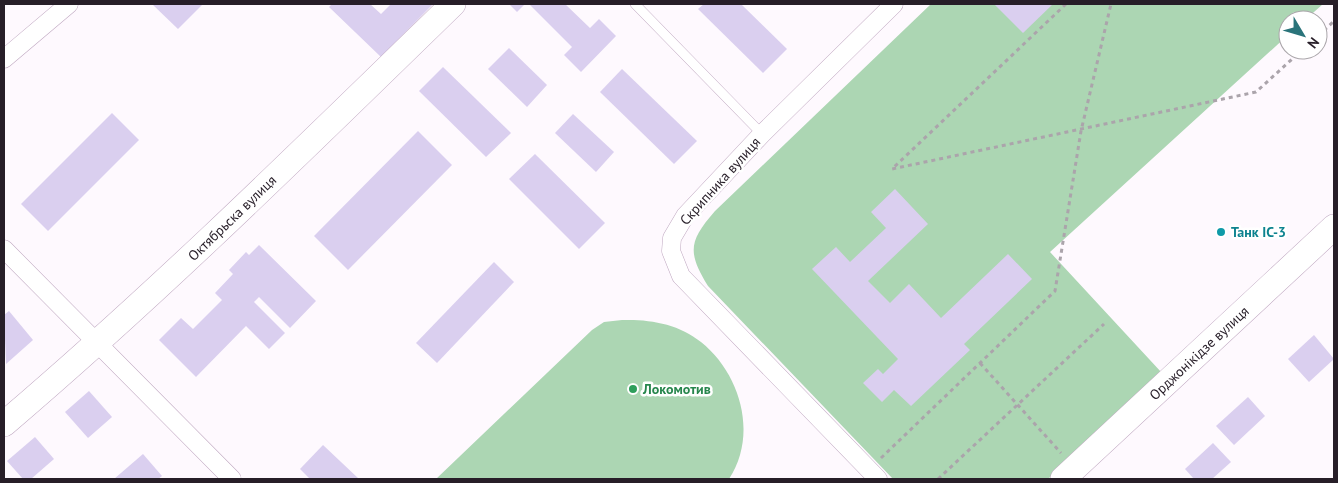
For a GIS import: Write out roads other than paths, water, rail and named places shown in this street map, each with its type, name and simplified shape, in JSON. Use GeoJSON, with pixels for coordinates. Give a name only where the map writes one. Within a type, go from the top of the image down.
{"type":"FeatureCollection","features":[{"type":"Feature","properties":{"kind":"main road","name":"Октябрьска вулиця"},"geometry":{"type":"LineString","coordinates":[[4,424],[99,343],[216,234],[453,4]]}},
{"type":"Feature","properties":{"kind":"main road","name":"Орджонікідзе вулиця"},"geometry":{"type":"LineString","coordinates":[[1067,475],[1334,227]]}},
{"type":"Feature","properties":{"kind":"street"},"geometry":{"type":"LineString","coordinates":[[4,59],[69,4]]}},
{"type":"Feature","properties":{"kind":"street","name":"Скрипника вулиця"},"geometry":{"type":"LineString","coordinates":[[873,475],[681,276],[671,251],[672,238],[685,216],[762,134],[894,4]]}},
{"type":"Feature","properties":{"kind":"street"},"geometry":{"type":"LineString","coordinates":[[4,249],[232,479]]}},
{"type":"Feature","properties":{"kind":"lane"},"geometry":{"type":"LineString","coordinates":[[636,4],[762,134]]}},
{"type":"Feature","properties":{"kind":"place","name":"Танк ІС-3"},"geometry":{"type":"Point","coordinates":[1221,232]}},
{"type":"Feature","properties":{"kind":"place","name":"Локомотив"},"geometry":{"type":"Point","coordinates":[633,389]}}]}
